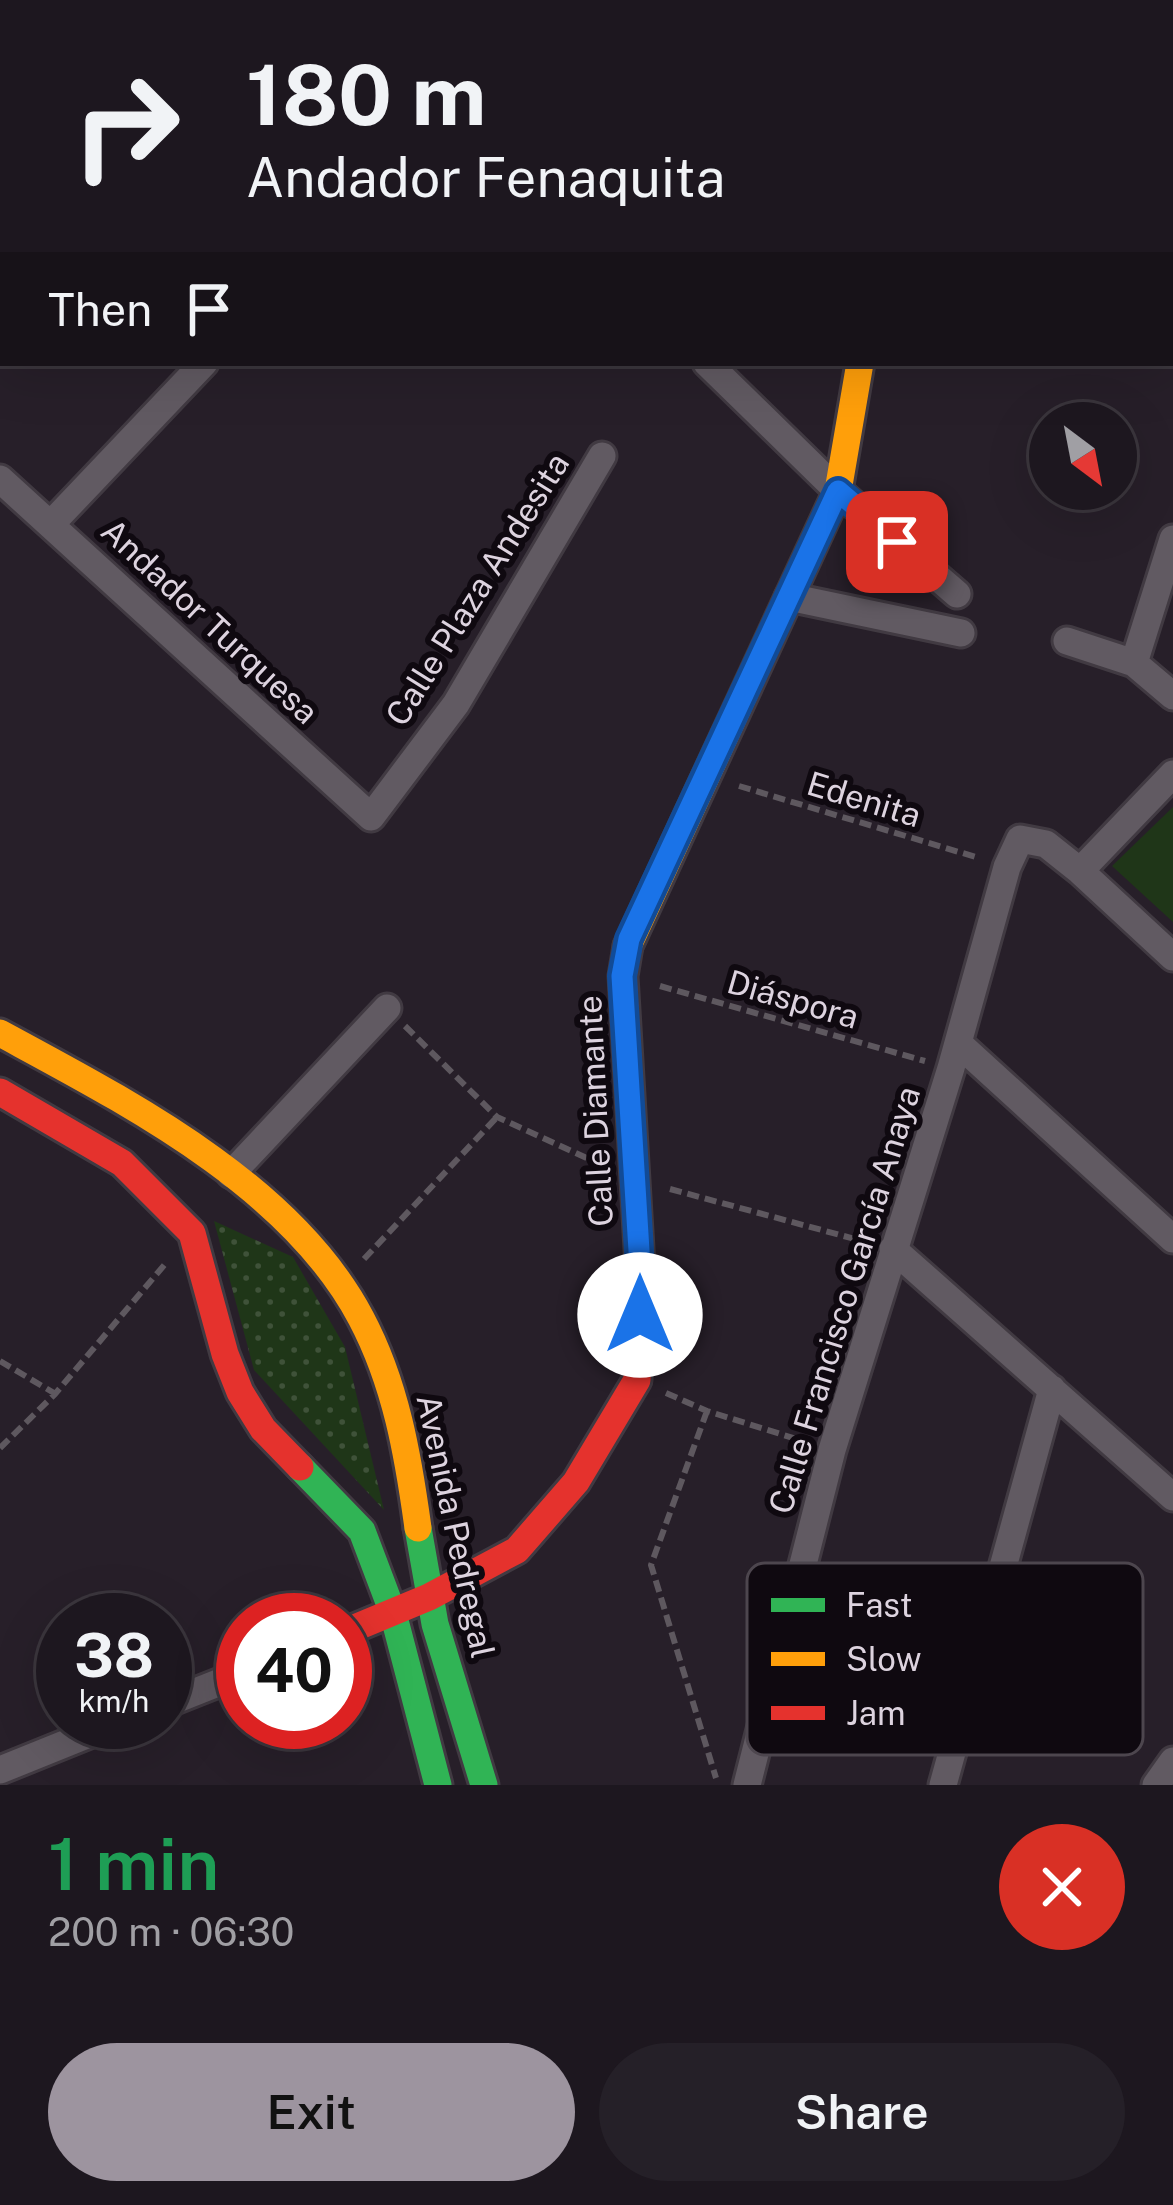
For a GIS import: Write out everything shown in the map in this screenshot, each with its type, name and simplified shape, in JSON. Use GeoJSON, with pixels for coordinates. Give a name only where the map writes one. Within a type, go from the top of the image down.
{"type":"FeatureCollection","features":[{"type":"Feature","properties":{"kind":"street"},"geometry":{"type":"LineString","coordinates":[[51,524],[201,366]]}},
{"type":"Feature","properties":{"kind":"street"},"geometry":{"type":"LineString","coordinates":[[710,366],[838,491],[957,594]]}},
{"type":"Feature","properties":{"kind":"street","name":"Calle Diamante"},"geometry":{"type":"LineString","coordinates":[[372,1621],[517,1550],[576,1482],[637,1380],[641,1283],[622,976],[629,939],[838,491],[859,366]]}},
{"type":"Feature","properties":{"kind":"street","name":"Calle Plaza Andesita"},"geometry":{"type":"LineString","coordinates":[[370,817],[455,704],[602,456]]}},
{"type":"Feature","properties":{"kind":"street","name":"Andador Turquesa"},"geometry":{"type":"LineString","coordinates":[[0,479],[370,817]]}},
{"type":"Feature","properties":{"kind":"street"},"geometry":{"type":"LineString","coordinates":[[1134,663],[1173,539]]}},
{"type":"Feature","properties":{"kind":"street"},"geometry":{"type":"LineString","coordinates":[[789,597],[961,633]]}},
{"type":"Feature","properties":{"kind":"street"},"geometry":{"type":"LineString","coordinates":[[1067,641],[1134,663],[1173,696]]}},
{"type":"Feature","properties":{"kind":"street"},"geometry":{"type":"LineString","coordinates":[[1173,774],[1080,871],[1173,957]]}},
{"type":"Feature","properties":{"kind":"street","name":"Calle Francisco García Anaya"},"geometry":{"type":"LineString","coordinates":[[803,1563],[832,1450],[955,1056],[1007,867],[1020,839],[1046,844],[1080,871]]}},
{"type":"Feature","properties":{"kind":"street"},"geometry":{"type":"LineString","coordinates":[[231,1174],[387,1008]]}},
{"type":"Feature","properties":{"kind":"street","name":"Avenida Pedregal"},"geometry":{"type":"LineString","coordinates":[[0,1033],[94,1084],[231,1174],[318,1252],[340,1284],[375,1346],[393,1394],[408,1457],[429,1597],[484,1785]]}},
{"type":"Feature","properties":{"kind":"street"},"geometry":{"type":"LineString","coordinates":[[955,1056],[1173,1239]]}},
{"type":"Feature","properties":{"kind":"street"},"geometry":{"type":"LineString","coordinates":[[0,1093],[122,1163],[192,1233],[240,1392],[263,1429],[362,1531],[393,1613],[438,1785]]}},
{"type":"Feature","properties":{"kind":"street"},"geometry":{"type":"LineString","coordinates":[[893,1249],[1173,1496]]}},
{"type":"Feature","properties":{"kind":"street"},"geometry":{"type":"LineString","coordinates":[[1004,1563],[1052,1389]]}},
{"type":"Feature","properties":{"kind":"street"},"geometry":{"type":"LineString","coordinates":[[0,1770],[52,1749]]}},
{"type":"Feature","properties":{"kind":"street","name":"Calle Francisco García Anaya"},"geometry":{"type":"LineString","coordinates":[[747,1785],[755,1755]]}},
{"type":"Feature","properties":{"kind":"street"},"geometry":{"type":"LineString","coordinates":[[943,1785],[951,1755]]}},
{"type":"Feature","properties":{"kind":"street"},"geometry":{"type":"LineString","coordinates":[[1156,1785],[1173,1761]]}},
{"type":"Feature","properties":{"kind":"path","name":"Edenita"},"geometry":{"type":"LineString","coordinates":[[706,776],[1007,867]]}},
{"type":"Feature","properties":{"kind":"path","name":"Diáspora"},"geometry":{"type":"LineString","coordinates":[[622,976],[955,1056]]}},
{"type":"Feature","properties":{"kind":"path"},"geometry":{"type":"LineString","coordinates":[[387,1008],[497,1117],[634,1180],[893,1249]]}},
{"type":"Feature","properties":{"kind":"path"},"geometry":{"type":"LineString","coordinates":[[340,1284],[497,1117]]}},
{"type":"Feature","properties":{"kind":"path"},"geometry":{"type":"LineString","coordinates":[[0,1448],[55,1394],[192,1233]]}},
{"type":"Feature","properties":{"kind":"path"},"geometry":{"type":"LineString","coordinates":[[0,1361],[55,1394]]}},
{"type":"Feature","properties":{"kind":"path"},"geometry":{"type":"LineString","coordinates":[[637,1380],[707,1412],[832,1450]]}},
{"type":"Feature","properties":{"kind":"path"},"geometry":{"type":"LineString","coordinates":[[707,1412],[651,1565],[718,1785]]}},
{"type":"Feature","properties":{"kind":"green space"},"geometry":{"type":"Polygon","coordinates":[[[1173,807],[1173,922],[1112,866],[1173,807]]]}},
{"type":"Feature","properties":{"kind":"green space"},"geometry":{"type":"Polygon","coordinates":[[[214,1221],[293,1257],[345,1347],[384,1510],[254,1370],[214,1221]]]}},
{"type":"Feature","properties":{"kind":"traffic: fast"},"geometry":{"type":"LineString","coordinates":[[300,1467],[362,1531],[393,1613],[438,1785]]}},
{"type":"Feature","properties":{"kind":"traffic: fast"},"geometry":{"type":"LineString","coordinates":[[418,1528],[435,1624],[484,1785]]}},
{"type":"Feature","properties":{"kind":"traffic: slow"},"geometry":{"type":"LineString","coordinates":[[628,946],[838,491],[859,366]]}},
{"type":"Feature","properties":{"kind":"traffic: slow"},"geometry":{"type":"LineString","coordinates":[[0,1033],[152,1118],[202,1152],[293,1227],[331,1270],[361,1318],[392,1394],[418,1528]]}},
{"type":"Feature","properties":{"kind":"traffic: jam"},"geometry":{"type":"LineString","coordinates":[[372,1621],[429,1597],[517,1550],[576,1482],[637,1380],[641,1283],[623,976],[628,946]]}},
{"type":"Feature","properties":{"kind":"traffic: jam"},"geometry":{"type":"LineString","coordinates":[[0,1092],[122,1163],[192,1233],[240,1392],[263,1429],[300,1467]]}},
{"type":"Feature","properties":{"kind":"route"},"geometry":{"type":"LineString","coordinates":[[640,1315],[622,976],[629,939],[838,491],[897,542]]}}]}
